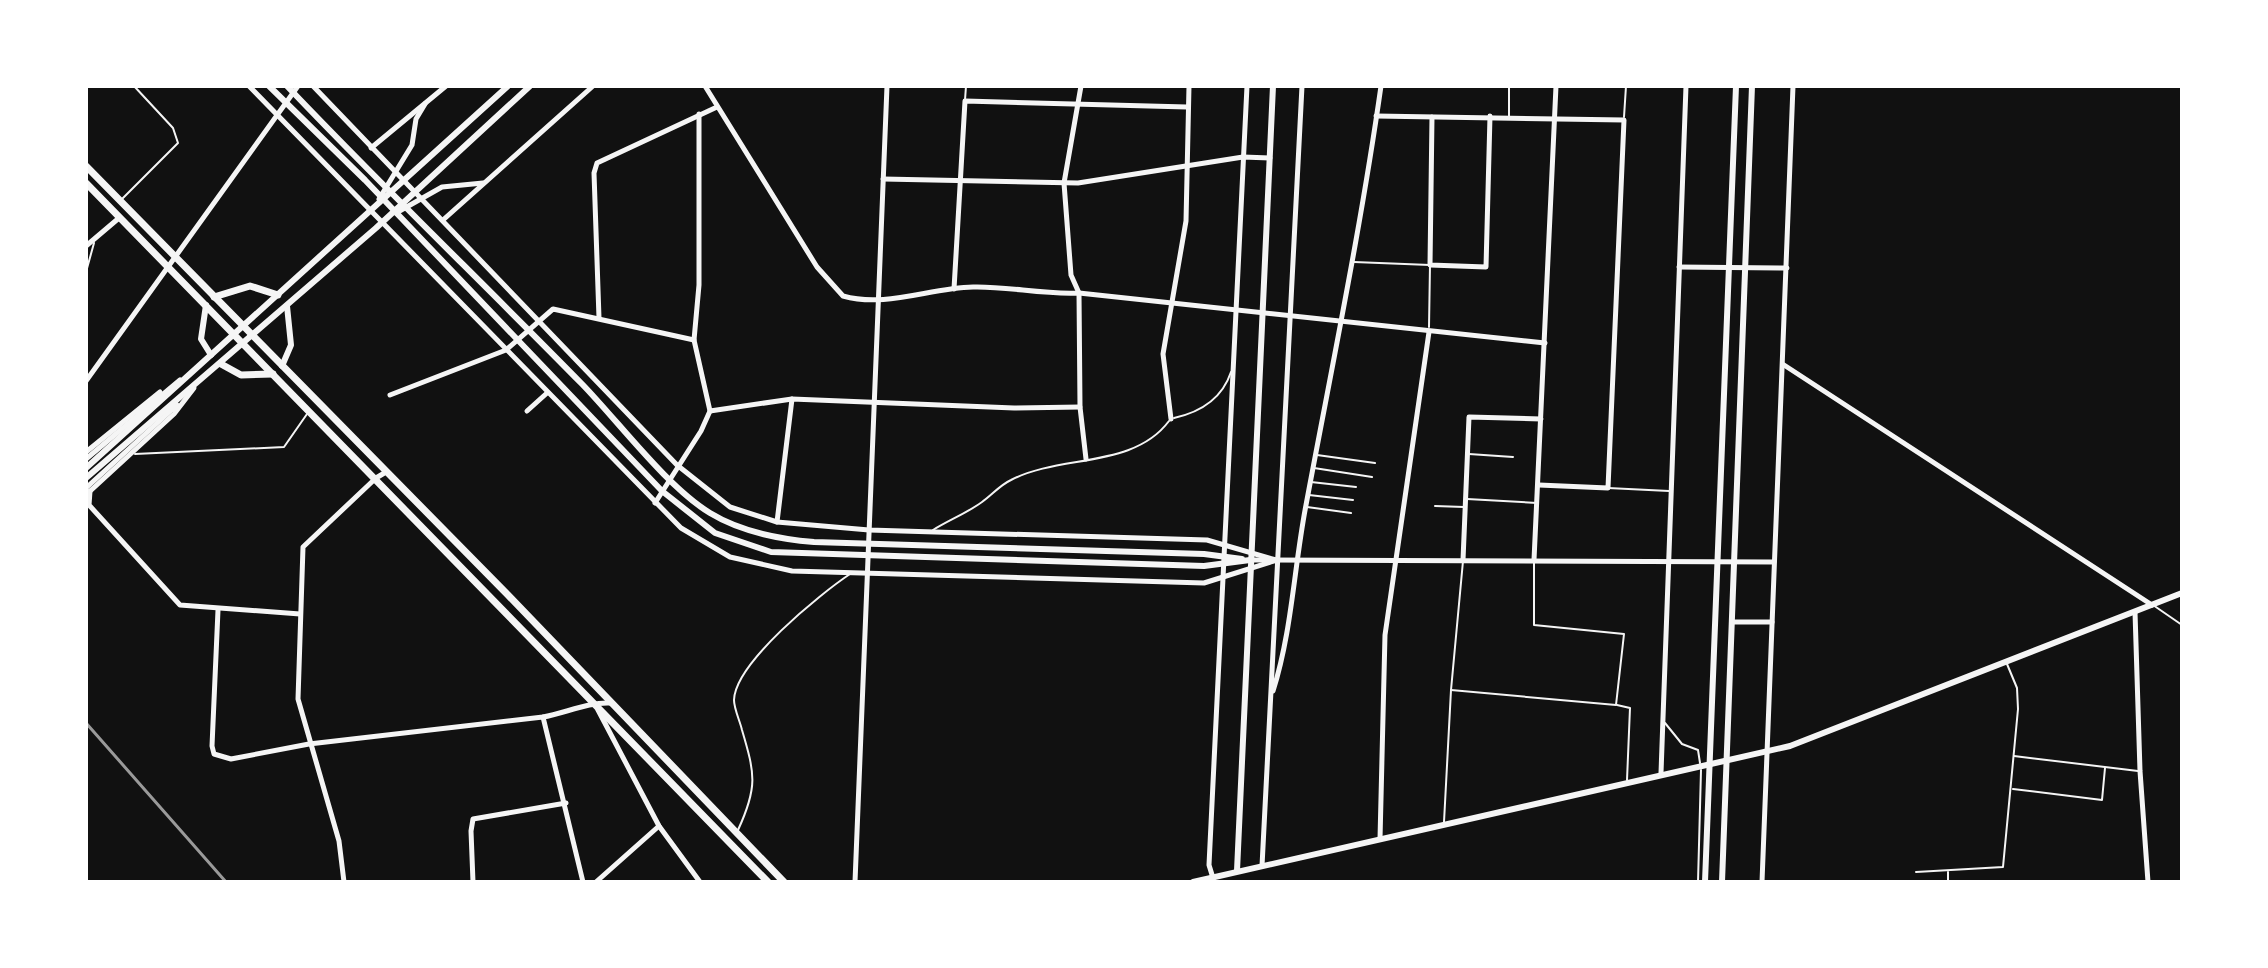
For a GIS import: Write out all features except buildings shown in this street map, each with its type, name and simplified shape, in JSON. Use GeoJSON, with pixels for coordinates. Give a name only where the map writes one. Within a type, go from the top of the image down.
{"type":"FeatureCollection","features":[{"type":"Feature","properties":{"kind":"main road"},"geometry":{"type":"LineString","coordinates":[[86,166],[784,882]]}},
{"type":"Feature","properties":{"kind":"main road"},"geometry":{"type":"LineString","coordinates":[[86,183],[768,882]]}},
{"type":"Feature","properties":{"kind":"main road"},"geometry":{"type":"LineString","coordinates":[[214,297],[250,286],[278,295]]}},
{"type":"Feature","properties":{"kind":"main road"},"geometry":{"type":"LineString","coordinates":[[221,364],[241,375],[273,374]]}},
{"type":"Feature","properties":{"kind":"street"},"geometry":{"type":"LineString","coordinates":[[249,86],[655,503],[696,539],[730,557],[781,570],[851,574],[1204,583],[1277,560]]}},
{"type":"Feature","properties":{"kind":"street"},"geometry":{"type":"LineString","coordinates":[[269,86],[395,212],[662,491],[703,526],[771,552],[868,558],[1204,566],[1225,560]]}},
{"type":"Feature","properties":{"kind":"street"},"geometry":{"type":"LineString","coordinates":[[287,86],[295,89],[669,479],[708,512],[743,528],[784,539],[1225,560],[1774,562]]}},
{"type":"Feature","properties":{"kind":"street"},"geometry":{"type":"LineString","coordinates":[[313,86],[677,465],[730,507],[777,522],[869,530],[1207,540],[1277,560]]}},
{"type":"Feature","properties":{"kind":"street"},"geometry":{"type":"LineString","coordinates":[[371,148],[446,86]]}},
{"type":"Feature","properties":{"kind":"street"},"geometry":{"type":"LineString","coordinates":[[86,459],[158,395],[194,370],[234,335],[370,211],[389,189],[404,180],[508,86]]}},
{"type":"Feature","properties":{"kind":"street"},"geometry":{"type":"LineString","coordinates":[[86,468],[221,364],[404,205],[414,190],[530,86]]}},
{"type":"Feature","properties":{"kind":"street"},"geometry":{"type":"LineString","coordinates":[[443,220],[593,86]]}},
{"type":"Feature","properties":{"kind":"street"},"geometry":{"type":"LineString","coordinates":[[705,86],[817,267],[843,296],[878,301],[954,289],[1079,293],[1545,343]]}},
{"type":"Feature","properties":{"kind":"street"},"geometry":{"type":"LineString","coordinates":[[855,882],[887,86]]}},
{"type":"Feature","properties":{"kind":"street"},"geometry":{"type":"LineString","coordinates":[[1081,86],[1064,183],[1071,275],[1079,293],[1080,407],[1086,459]]}},
{"type":"Feature","properties":{"kind":"street"},"geometry":{"type":"LineString","coordinates":[[1171,419],[1163,354],[1186,221],[1189,86]]}},
{"type":"Feature","properties":{"kind":"street"},"geometry":{"type":"LineString","coordinates":[[1213,878],[1209,865],[1247,86]]}},
{"type":"Feature","properties":{"kind":"street"},"geometry":{"type":"LineString","coordinates":[[1237,871],[1273,86]]}},
{"type":"Feature","properties":{"kind":"street"},"geometry":{"type":"LineString","coordinates":[[1262,866],[1302,86]]}},
{"type":"Feature","properties":{"kind":"street"},"geometry":{"type":"LineString","coordinates":[[1271,698],[1287,647],[1295,561],[1354,262],[1381,86]]}},
{"type":"Feature","properties":{"kind":"street"},"geometry":{"type":"LineString","coordinates":[[1534,560],[1556,86]]}},
{"type":"Feature","properties":{"kind":"street"},"geometry":{"type":"LineString","coordinates":[[1661,773],[1686,86]]}},
{"type":"Feature","properties":{"kind":"street"},"geometry":{"type":"LineString","coordinates":[[1705,882],[1736,86]]}},
{"type":"Feature","properties":{"kind":"street"},"geometry":{"type":"LineString","coordinates":[[1722,882],[1752,86]]}},
{"type":"Feature","properties":{"kind":"street"},"geometry":{"type":"LineString","coordinates":[[1762,882],[1793,86]]}},
{"type":"Feature","properties":{"kind":"street"},"geometry":{"type":"LineString","coordinates":[[86,381],[295,89]]}},
{"type":"Feature","properties":{"kind":"street"},"geometry":{"type":"LineString","coordinates":[[954,289],[958,179],[965,101],[1187,107]]}},
{"type":"Feature","properties":{"kind":"street"},"geometry":{"type":"LineString","coordinates":[[389,189],[394,170],[412,145],[416,119],[425,104]]}},
{"type":"Feature","properties":{"kind":"street"},"geometry":{"type":"LineString","coordinates":[[599,318],[594,173],[597,163],[717,107]]}},
{"type":"Feature","properties":{"kind":"street"},"geometry":{"type":"LineString","coordinates":[[655,503],[701,431],[710,411],[694,340],[699,285],[699,114]]}},
{"type":"Feature","properties":{"kind":"street"},"geometry":{"type":"LineString","coordinates":[[1376,116],[1624,120],[1608,488],[1539,485]]}},
{"type":"Feature","properties":{"kind":"street"},"geometry":{"type":"LineString","coordinates":[[1432,117],[1430,265],[1486,267],[1490,116]]}},
{"type":"Feature","properties":{"kind":"street"},"geometry":{"type":"LineString","coordinates":[[883,179],[1064,183],[1243,157],[1270,158]]}},
{"type":"Feature","properties":{"kind":"street"},"geometry":{"type":"LineString","coordinates":[[404,205],[442,187],[485,183]]}},
{"type":"Feature","properties":{"kind":"street"},"geometry":{"type":"LineString","coordinates":[[86,246],[119,218]]}},
{"type":"Feature","properties":{"kind":"street"},"geometry":{"type":"LineString","coordinates":[[1679,267],[1787,268]]}},
{"type":"Feature","properties":{"kind":"street"},"geometry":{"type":"LineString","coordinates":[[206,305],[201,339],[211,355]]}},
{"type":"Feature","properties":{"kind":"street"},"geometry":{"type":"LineString","coordinates":[[282,366],[291,345],[287,306]]}},
{"type":"Feature","properties":{"kind":"street"},"geometry":{"type":"LineString","coordinates":[[390,395],[506,350],[553,309],[694,340]]}},
{"type":"Feature","properties":{"kind":"street"},"geometry":{"type":"LineString","coordinates":[[1380,839],[1385,635],[1429,332]]}},
{"type":"Feature","properties":{"kind":"street"},"geometry":{"type":"LineString","coordinates":[[1784,365],[2152,605]]}},
{"type":"Feature","properties":{"kind":"street"},"geometry":{"type":"LineString","coordinates":[[87,491],[171,401],[194,370]]}},
{"type":"Feature","properties":{"kind":"street"},"geometry":{"type":"LineString","coordinates":[[86,452],[155,393],[194,370]]}},
{"type":"Feature","properties":{"kind":"street"},"geometry":{"type":"LineString","coordinates":[[87,491],[174,414],[202,377]]}},
{"type":"Feature","properties":{"kind":"street"},"geometry":{"type":"LineString","coordinates":[[527,411],[547,393]]}},
{"type":"Feature","properties":{"kind":"street"},"geometry":{"type":"LineString","coordinates":[[710,411],[792,399],[875,400],[1000,408],[1080,407]]}},
{"type":"Feature","properties":{"kind":"street"},"geometry":{"type":"LineString","coordinates":[[777,522],[792,399]]}},
{"type":"Feature","properties":{"kind":"street"},"geometry":{"type":"LineString","coordinates":[[86,478],[171,401]]}},
{"type":"Feature","properties":{"kind":"street"},"geometry":{"type":"LineString","coordinates":[[1463,560],[1469,417],[1541,419]]}},
{"type":"Feature","properties":{"kind":"street"},"geometry":{"type":"LineString","coordinates":[[344,882],[339,841],[298,699],[303,547],[386,472]]}},
{"type":"Feature","properties":{"kind":"street"},"geometry":{"type":"LineString","coordinates":[[87,491],[89,505],[180,605],[300,614]]}},
{"type":"Feature","properties":{"kind":"street"},"geometry":{"type":"LineString","coordinates":[[1193,882],[1661,773],[1701,768],[1766,752],[2007,663],[2182,593]]}},
{"type":"Feature","properties":{"kind":"street"},"geometry":{"type":"LineString","coordinates":[[218,610],[212,730],[214,754],[231,759],[309,744],[543,717],[578,711],[594,702],[612,703]]}},
{"type":"Feature","properties":{"kind":"street"},"geometry":{"type":"LineString","coordinates":[[2135,612],[2140,771],[2148,882]]}},
{"type":"Feature","properties":{"kind":"street"},"geometry":{"type":"LineString","coordinates":[[1734,622],[1772,622]]}},
{"type":"Feature","properties":{"kind":"street"},"geometry":{"type":"LineString","coordinates":[[594,702],[659,826],[700,882]]}},
{"type":"Feature","properties":{"kind":"street"},"geometry":{"type":"LineString","coordinates":[[543,717],[583,882]]}},
{"type":"Feature","properties":{"kind":"street"},"geometry":{"type":"LineString","coordinates":[[473,882],[473,819],[566,803]]}},
{"type":"Feature","properties":{"kind":"street"},"geometry":{"type":"LineString","coordinates":[[596,882],[659,826]]}},
{"type":"Feature","properties":{"kind":"lane"},"geometry":{"type":"LineString","coordinates":[[119,201],[178,143],[173,128],[134,86]]}},
{"type":"Feature","properties":{"kind":"lane"},"geometry":{"type":"LineString","coordinates":[[965,101],[966,86]]}},
{"type":"Feature","properties":{"kind":"lane"},"geometry":{"type":"LineString","coordinates":[[1509,86],[1509,116]]}},
{"type":"Feature","properties":{"kind":"lane"},"geometry":{"type":"LineString","coordinates":[[1624,120],[1626,86]]}},
{"type":"Feature","properties":{"kind":"lane"},"geometry":{"type":"LineString","coordinates":[[86,272],[95,238]]}},
{"type":"Feature","properties":{"kind":"lane"},"geometry":{"type":"LineString","coordinates":[[1354,262],[1430,265],[1429,332]]}},
{"type":"Feature","properties":{"kind":"lane"},"geometry":{"type":"LineString","coordinates":[[931,531],[980,504],[1009,480],[1039,468],[1119,453],[1156,438],[1171,419],[1210,404],[1226,385],[1232,367]]}},
{"type":"Feature","properties":{"kind":"lane"},"geometry":{"type":"LineString","coordinates":[[130,455],[284,447],[309,410]]}},
{"type":"Feature","properties":{"kind":"lane"},"geometry":{"type":"LineString","coordinates":[[1315,454],[1375,463]]}},
{"type":"Feature","properties":{"kind":"lane"},"geometry":{"type":"LineString","coordinates":[[1468,454],[1513,457]]}},
{"type":"Feature","properties":{"kind":"lane"},"geometry":{"type":"LineString","coordinates":[[1313,468],[1372,477]]}},
{"type":"Feature","properties":{"kind":"lane"},"geometry":{"type":"LineString","coordinates":[[1310,481],[1356,487]]}},
{"type":"Feature","properties":{"kind":"lane"},"geometry":{"type":"LineString","coordinates":[[1608,488],[1671,491]]}},
{"type":"Feature","properties":{"kind":"lane"},"geometry":{"type":"LineString","coordinates":[[1308,494],[1353,500]]}},
{"type":"Feature","properties":{"kind":"lane"},"geometry":{"type":"LineString","coordinates":[[1466,499],[1538,503]]}},
{"type":"Feature","properties":{"kind":"lane"},"geometry":{"type":"LineString","coordinates":[[1435,506],[1466,507]]}},
{"type":"Feature","properties":{"kind":"lane"},"geometry":{"type":"LineString","coordinates":[[1306,507],[1351,513]]}},
{"type":"Feature","properties":{"kind":"lane"},"geometry":{"type":"LineString","coordinates":[[1444,824],[1451,690],[1463,560]]}},
{"type":"Feature","properties":{"kind":"lane"},"geometry":{"type":"LineString","coordinates":[[1534,560],[1534,625],[1624,634],[1616,705]]}},
{"type":"Feature","properties":{"kind":"lane"},"geometry":{"type":"LineString","coordinates":[[737,834],[753,798],[734,699],[740,683],[753,660],[851,574]]}},
{"type":"Feature","properties":{"kind":"lane"},"geometry":{"type":"LineString","coordinates":[[2152,605],[2182,625]]}},
{"type":"Feature","properties":{"kind":"lane"},"geometry":{"type":"LineString","coordinates":[[1916,872],[2003,867],[2017,688],[2007,663]]}},
{"type":"Feature","properties":{"kind":"lane"},"geometry":{"type":"LineString","coordinates":[[1451,690],[1630,708],[1627,782]]}},
{"type":"Feature","properties":{"kind":"lane"},"geometry":{"type":"LineString","coordinates":[[1662,719],[1682,744],[1698,750],[1701,768],[1698,882]]}},
{"type":"Feature","properties":{"kind":"lane"},"geometry":{"type":"LineString","coordinates":[[2014,756],[2140,771]]}},
{"type":"Feature","properties":{"kind":"lane"},"geometry":{"type":"LineString","coordinates":[[2011,789],[2102,800],[2105,767]]}},
{"type":"Feature","properties":{"kind":"lane"},"geometry":{"type":"LineString","coordinates":[[1948,872],[1948,882]]}},
{"type":"Feature","properties":{"kind":"railway"},"geometry":{"type":"LineString","coordinates":[[86,723],[226,882]]}}]}
